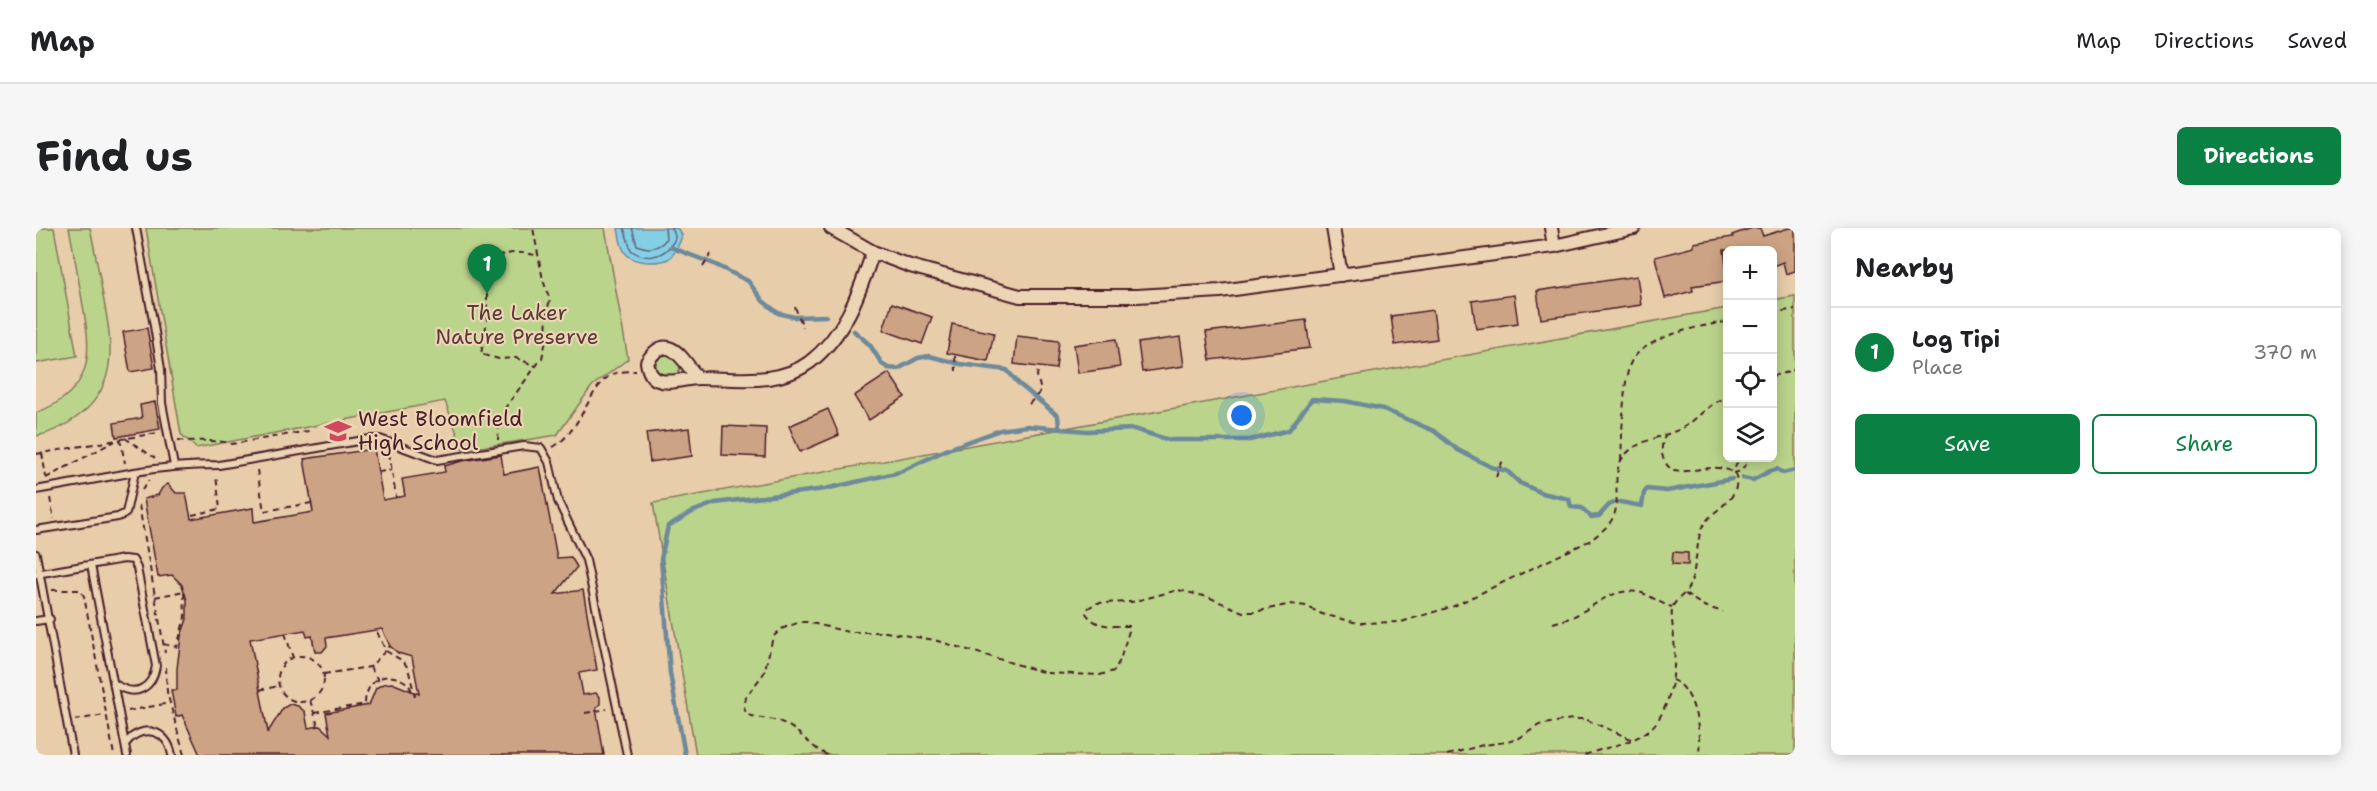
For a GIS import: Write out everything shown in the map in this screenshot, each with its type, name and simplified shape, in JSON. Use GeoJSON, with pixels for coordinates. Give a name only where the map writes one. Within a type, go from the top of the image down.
{"type":"FeatureCollection","features":[{"type":"Feature","properties":{"kind":"street"},"geometry":{"type":"LineString","coordinates":[[831,228],[873,252],[910,266],[1020,296],[1137,296],[1220,291],[1554,246],[1634,228]]}},
{"type":"Feature","properties":{"kind":"street"},"geometry":{"type":"LineString","coordinates":[[1333,228],[1341,274]]}},
{"type":"Feature","properties":{"kind":"street"},"geometry":{"type":"LineString","coordinates":[[1551,228],[1554,246]]}},
{"type":"Feature","properties":{"kind":"street"},"geometry":{"type":"LineString","coordinates":[[698,378],[679,353],[666,349],[654,352],[647,362],[648,370],[656,380],[667,382],[698,378],[753,380],[790,374],[825,349],[853,309],[873,252]]}},
{"type":"Feature","properties":{"kind":"lane"},"geometry":{"type":"LineString","coordinates":[[136,228],[161,369],[162,403],[174,466]]}},
{"type":"Feature","properties":{"kind":"lane"},"geometry":{"type":"LineString","coordinates":[[36,490],[158,468],[215,465],[370,439],[387,441],[432,459],[533,446],[545,452],[558,501],[586,560],[615,708],[627,755]]}},
{"type":"Feature","properties":{"kind":"lane"},"geometry":{"type":"LineString","coordinates":[[36,530],[118,517],[126,513],[135,472]]}},
{"type":"Feature","properties":{"kind":"lane"},"geometry":{"type":"LineString","coordinates":[[36,554],[38,574],[50,619],[73,755]]}},
{"type":"Feature","properties":{"kind":"lane"},"geometry":{"type":"LineString","coordinates":[[38,574],[124,559],[133,560],[137,568],[156,666],[154,678],[146,687],[135,691],[125,691],[115,684]]}},
{"type":"Feature","properties":{"kind":"lane"},"geometry":{"type":"LineString","coordinates":[[91,565],[127,755]]}},
{"type":"Feature","properties":{"kind":"lane"},"geometry":{"type":"LineString","coordinates":[[36,621],[50,619]]}},
{"type":"Feature","properties":{"kind":"lane"},"geometry":{"type":"LineString","coordinates":[[126,744],[133,734],[144,730],[165,738],[172,755]]}},
{"type":"Feature","properties":{"kind":"path"},"geometry":{"type":"LineString","coordinates":[[499,449],[499,426],[505,408],[542,358],[546,341],[547,311],[550,300],[533,228]]}},
{"type":"Feature","properties":{"kind":"path"},"geometry":{"type":"LineString","coordinates":[[488,261],[509,253],[538,254]]}},
{"type":"Feature","properties":{"kind":"path"},"geometry":{"type":"LineString","coordinates":[[704,267],[711,254]]}},
{"type":"Feature","properties":{"kind":"path"},"geometry":{"type":"LineString","coordinates":[[487,294],[487,321],[481,354],[499,359],[516,358],[536,366]]}},
{"type":"Feature","properties":{"kind":"path"},"geometry":{"type":"LineString","coordinates":[[795,307],[803,327]]}},
{"type":"Feature","properties":{"kind":"path"},"geometry":{"type":"LineString","coordinates":[[1777,312],[1795,309]]}},
{"type":"Feature","properties":{"kind":"path"},"geometry":{"type":"LineString","coordinates":[[827,755],[804,740],[788,724],[748,715],[744,709],[746,697],[764,674],[773,637],[781,629],[794,623],[807,622],[848,632],[872,631],[909,635],[984,653],[1037,671],[1059,675],[1091,675],[1114,671],[1129,631],[1129,626],[1102,625],[1090,619],[1086,613],[1087,609],[1096,603],[1132,602],[1178,590],[1208,597],[1243,612],[1254,612],[1291,604],[1306,606],[1322,614],[1358,623],[1401,622],[1454,606],[1591,540],[1605,529],[1614,516],[1615,484],[1621,460],[1628,369],[1636,355],[1670,335],[1701,325],[1723,323]]}},
{"type":"Feature","properties":{"kind":"path"},"geometry":{"type":"LineString","coordinates":[[955,356],[956,372]]}},
{"type":"Feature","properties":{"kind":"path"},"geometry":{"type":"LineString","coordinates":[[1029,404],[1039,394],[1041,387],[1038,380],[1038,369]]}},
{"type":"Feature","properties":{"kind":"path"},"geometry":{"type":"LineString","coordinates":[[1777,375],[1794,369],[1795,383]]}},
{"type":"Feature","properties":{"kind":"path"},"geometry":{"type":"LineString","coordinates":[[545,452],[563,441],[573,430],[603,381],[613,374],[648,370]]}},
{"type":"Feature","properties":{"kind":"path"},"geometry":{"type":"LineString","coordinates":[[1621,460],[1628,451],[1637,446],[1690,424],[1707,407],[1723,399]]}},
{"type":"Feature","properties":{"kind":"path"},"geometry":{"type":"LineString","coordinates":[[36,454],[158,433],[169,439],[197,442],[225,441],[231,444],[309,431]]}},
{"type":"Feature","properties":{"kind":"path"},"geometry":{"type":"LineString","coordinates":[[1585,755],[1632,740],[1654,726],[1661,715],[1672,680],[1674,639],[1672,607],[1690,585],[1705,522],[1725,505],[1735,492],[1737,480],[1734,472],[1739,461],[1747,460],[1744,468],[1734,472],[1713,468],[1673,471],[1662,455],[1660,446],[1665,436]]}},
{"type":"Feature","properties":{"kind":"path"},"geometry":{"type":"LineString","coordinates":[[125,438],[146,452]]}},
{"type":"Feature","properties":{"kind":"path"},"geometry":{"type":"LineString","coordinates":[[119,440],[124,462]]}},
{"type":"Feature","properties":{"kind":"path"},"geometry":{"type":"LineString","coordinates":[[46,478],[119,440]]}},
{"type":"Feature","properties":{"kind":"path"},"geometry":{"type":"LineString","coordinates":[[390,448],[396,497]]}},
{"type":"Feature","properties":{"kind":"path"},"geometry":{"type":"LineString","coordinates":[[42,453],[44,468]]}},
{"type":"Feature","properties":{"kind":"path"},"geometry":{"type":"LineString","coordinates":[[1496,477],[1503,460]]}},
{"type":"Feature","properties":{"kind":"path"},"geometry":{"type":"LineString","coordinates":[[192,515],[220,508],[215,465]]}},
{"type":"Feature","properties":{"kind":"path"},"geometry":{"type":"LineString","coordinates":[[256,466],[264,511],[312,503]]}},
{"type":"Feature","properties":{"kind":"path"},"geometry":{"type":"LineString","coordinates":[[141,493],[148,481],[159,476],[158,468]]}},
{"type":"Feature","properties":{"kind":"path"},"geometry":{"type":"LineString","coordinates":[[378,472],[392,470]]}},
{"type":"Feature","properties":{"kind":"path"},"geometry":{"type":"LineString","coordinates":[[139,501],[166,660],[167,692],[184,755]]}},
{"type":"Feature","properties":{"kind":"path"},"geometry":{"type":"LineString","coordinates":[[44,592],[73,589],[80,590],[84,596],[114,755]]}},
{"type":"Feature","properties":{"kind":"path"},"geometry":{"type":"LineString","coordinates":[[155,597],[184,591],[185,617],[177,647],[163,644]]}},
{"type":"Feature","properties":{"kind":"path"},"geometry":{"type":"LineString","coordinates":[[1554,624],[1583,612],[1607,596],[1621,592],[1641,593],[1672,607]]}},
{"type":"Feature","properties":{"kind":"path"},"geometry":{"type":"LineString","coordinates":[[1684,594],[1704,606],[1723,612]]}},
{"type":"Feature","properties":{"kind":"path"},"geometry":{"type":"LineString","coordinates":[[314,713],[365,704],[365,693],[371,682],[377,679],[397,678],[408,684],[415,696],[408,668],[403,661],[386,651],[376,630]]}},
{"type":"Feature","properties":{"kind":"path"},"geometry":{"type":"LineString","coordinates":[[285,633],[293,658]]}},
{"type":"Feature","properties":{"kind":"path"},"geometry":{"type":"LineString","coordinates":[[324,674],[370,667],[390,646]]}},
{"type":"Feature","properties":{"kind":"path"},"geometry":{"type":"LineString","coordinates":[[301,656],[315,661],[324,674],[322,690],[310,700],[296,702],[289,699],[279,686],[281,667],[293,658],[301,656]]}},
{"type":"Feature","properties":{"kind":"path"},"geometry":{"type":"LineString","coordinates":[[370,667],[381,685]]}},
{"type":"Feature","properties":{"kind":"path"},"geometry":{"type":"LineString","coordinates":[[1672,680],[1679,682],[1686,689],[1699,729],[1699,755]]}},
{"type":"Feature","properties":{"kind":"path"},"geometry":{"type":"LineString","coordinates":[[260,690],[279,686]]}},
{"type":"Feature","properties":{"kind":"path"},"geometry":{"type":"LineString","coordinates":[[310,700],[318,726]]}},
{"type":"Feature","properties":{"kind":"path"},"geometry":{"type":"LineString","coordinates":[[585,713],[615,708]]}},
{"type":"Feature","properties":{"kind":"path"},"geometry":{"type":"LineString","coordinates":[[1447,755],[1483,745],[1518,739],[1539,726],[1572,719],[1585,719],[1632,740]]}},
{"type":"Feature","properties":{"kind":"green space"},"geometry":{"type":"Polygon","coordinates":[[[36,228],[54,228],[77,356],[36,363],[36,228]]]}},
{"type":"Feature","properties":{"kind":"green space"},"geometry":{"type":"Polygon","coordinates":[[[69,228],[90,228],[108,328],[110,359],[102,388],[93,402],[65,425],[36,436],[36,413],[55,404],[69,393],[79,381],[85,368],[87,337],[85,319],[69,228]]]}},
{"type":"Feature","properties":{"kind":"green space","name":"The Laker Nature Preserve"},"geometry":{"type":"Polygon","coordinates":[[[146,228],[605,228],[628,359],[592,386],[557,435],[463,450],[445,401],[196,448],[181,434],[146,228]]]}},
{"type":"Feature","properties":{"kind":"green space"},"geometry":{"type":"Polygon","coordinates":[[[1795,296],[1795,755],[696,755],[653,503],[1723,309],[1723,462],[1777,462],[1777,299],[1795,296]]]}},
{"type":"Feature","properties":{"kind":"green space"},"geometry":{"type":"Polygon","coordinates":[[[668,354],[676,358],[680,366],[676,374],[668,378],[660,374],[656,366],[660,358],[668,354]]]}},
{"type":"Feature","properties":{"kind":"water"},"geometry":{"type":"Polygon","coordinates":[[[618,228],[677,228],[682,235],[671,257],[658,262],[646,262],[635,260],[627,255],[618,228]]]}},
{"type":"Feature","properties":{"kind":"building"},"geometry":{"type":"Polygon","coordinates":[[[1752,228],[1760,228],[1763,236],[1795,228],[1795,271],[1786,274],[1783,262],[1777,264],[1777,246],[1723,246],[1723,282],[1692,286],[1693,291],[1665,298],[1655,257],[1694,247],[1694,243],[1733,237],[1732,235],[1752,228]]]}},
{"type":"Feature","properties":{"kind":"building"},"geometry":{"type":"Polygon","coordinates":[[[1637,276],[1641,305],[1541,319],[1537,291],[1637,276]]]}},
{"type":"Feature","properties":{"kind":"building"},"geometry":{"type":"Polygon","coordinates":[[[1514,295],[1518,323],[1476,329],[1472,301],[1514,295]]]}},
{"type":"Feature","properties":{"kind":"building"},"geometry":{"type":"Polygon","coordinates":[[[892,303],[932,317],[922,344],[883,330],[892,303]]]}},
{"type":"Feature","properties":{"kind":"building"},"geometry":{"type":"Polygon","coordinates":[[[1433,310],[1437,339],[1395,345],[1391,316],[1433,310]]]}},
{"type":"Feature","properties":{"kind":"building"},"geometry":{"type":"Polygon","coordinates":[[[1306,320],[1310,348],[1210,360],[1206,332],[1306,320]]]}},
{"type":"Feature","properties":{"kind":"building"},"geometry":{"type":"Polygon","coordinates":[[[952,324],[994,333],[988,361],[947,353],[952,324]]]}},
{"type":"Feature","properties":{"kind":"building"},"geometry":{"type":"Polygon","coordinates":[[[147,328],[154,368],[130,372],[123,332],[147,328]]]}},
{"type":"Feature","properties":{"kind":"building"},"geometry":{"type":"Polygon","coordinates":[[[1017,336],[1059,341],[1056,369],[1014,364],[1017,336]]]}},
{"type":"Feature","properties":{"kind":"building"},"geometry":{"type":"Polygon","coordinates":[[[1180,337],[1184,366],[1142,372],[1138,343],[1180,337]]]}},
{"type":"Feature","properties":{"kind":"building"},"geometry":{"type":"Polygon","coordinates":[[[1116,339],[1120,367],[1078,373],[1074,345],[1116,339]]]}},
{"type":"Feature","properties":{"kind":"building"},"geometry":{"type":"Polygon","coordinates":[[[889,373],[905,397],[869,420],[854,396],[889,373]]]}},
{"type":"Feature","properties":{"kind":"building"},"geometry":{"type":"Polygon","coordinates":[[[155,402],[160,429],[116,437],[114,423],[142,418],[140,405],[155,402]]]}},
{"type":"Feature","properties":{"kind":"building"},"geometry":{"type":"Polygon","coordinates":[[[828,409],[839,435],[800,452],[789,426],[828,409]]]}},
{"type":"Feature","properties":{"kind":"building"},"geometry":{"type":"Polygon","coordinates":[[[723,426],[766,428],[765,457],[722,455],[723,426]]]}},
{"type":"Feature","properties":{"kind":"building"},"geometry":{"type":"Polygon","coordinates":[[[689,428],[692,456],[650,462],[646,433],[689,428]]]}},
{"type":"Feature","properties":{"kind":"building"},"geometry":{"type":"Polygon","coordinates":[[[374,449],[383,500],[405,496],[402,479],[445,472],[444,466],[462,461],[501,455],[504,474],[540,467],[557,558],[571,557],[577,567],[555,594],[583,590],[597,670],[579,673],[583,695],[596,693],[600,698],[600,704],[596,708],[604,755],[200,755],[182,715],[176,717],[171,690],[177,690],[177,669],[181,636],[187,619],[187,600],[182,585],[172,575],[158,577],[144,499],[158,495],[168,484],[176,493],[186,493],[191,519],[253,508],[254,522],[313,512],[304,459],[374,449]],[[382,629],[326,638],[327,646],[322,652],[315,652],[312,636],[307,637],[305,630],[250,639],[268,732],[283,708],[290,704],[298,706],[305,712],[308,728],[320,726],[330,735],[326,713],[369,705],[376,688],[383,684],[392,683],[419,694],[412,657],[398,653],[390,646],[382,629]]]}},
{"type":"Feature","properties":{"kind":"building"},"geometry":{"type":"Polygon","coordinates":[[[1673,552],[1688,553],[1688,565],[1672,564],[1673,552]]]}},
{"type":"Feature","properties":{"kind":"waterway"},"geometry":{"type":"LineString","coordinates":[[670,247],[714,264],[748,281],[763,301],[778,313],[794,317],[826,316]]}},
{"type":"Feature","properties":{"kind":"waterway"},"geometry":{"type":"LineString","coordinates":[[854,331],[870,345],[882,364],[888,368],[898,369],[918,358],[929,356],[960,364],[1007,370],[1019,384],[1058,416],[1059,427]]}},
{"type":"Feature","properties":{"kind":"waterway"},"geometry":{"type":"LineString","coordinates":[[685,755],[670,673],[661,559],[668,526],[694,511],[715,503],[825,489],[900,472],[948,449],[1000,430],[1027,426],[1087,431],[1134,429],[1169,440],[1250,440],[1289,430],[1312,399],[1345,401],[1383,409],[1434,431],[1458,450],[1491,467],[1507,471],[1520,483],[1542,493],[1569,499],[1571,507],[1582,508],[1591,517],[1599,516],[1614,503]]}},
{"type":"Feature","properties":{"kind":"waterway"},"geometry":{"type":"LineString","coordinates":[[1743,478],[1753,480],[1777,469],[1783,473],[1795,470]]}},
{"type":"Feature","properties":{"kind":"waterway"},"geometry":{"type":"LineString","coordinates":[[1620,502],[1642,506],[1647,489],[1667,491],[1732,479]]}},
{"type":"Feature","properties":{"kind":"place","name":"Log Tipi"},"geometry":{"type":"Point","coordinates":[487,294]}},
{"type":"Feature","properties":{"kind":"place","name":"West Bloomfield High School"},"geometry":{"type":"Point","coordinates":[338,431]}}]}
